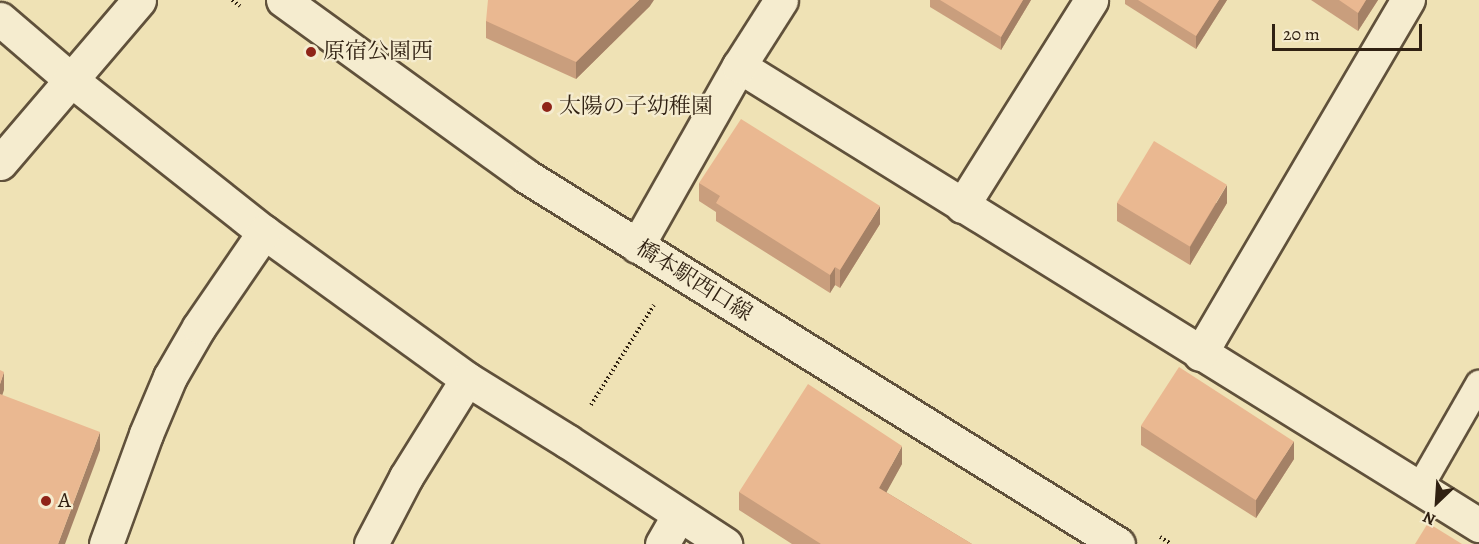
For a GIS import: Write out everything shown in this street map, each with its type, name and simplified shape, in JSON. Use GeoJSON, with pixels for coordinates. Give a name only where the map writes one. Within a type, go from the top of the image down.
{"type":"FeatureCollection","features":[{"type":"Feature","properties":{"kind":"street"},"geometry":{"type":"LineString","coordinates":[[0,163],[139,0]]}},
{"type":"Feature","properties":{"kind":"street","name":"橋本駅西口線"},"geometry":{"type":"LineString","coordinates":[[283,0],[526,176],[1118,544]]}},
{"type":"Feature","properties":{"kind":"street"},"geometry":{"type":"LineString","coordinates":[[637,246],[739,66],[781,0]]}},
{"type":"Feature","properties":{"kind":"street"},"geometry":{"type":"LineString","coordinates":[[962,206],[1091,0]]}},
{"type":"Feature","properties":{"kind":"street"},"geometry":{"type":"LineString","coordinates":[[1200,354],[1408,0]]}},
{"type":"Feature","properties":{"kind":"street"},"geometry":{"type":"LineString","coordinates":[[0,19],[70,79],[264,232],[467,380],[567,441],[678,516],[724,544]]}},
{"type":"Feature","properties":{"kind":"street"},"geometry":{"type":"LineString","coordinates":[[739,66],[1479,525]]}},
{"type":"Feature","properties":{"kind":"street"},"geometry":{"type":"LineString","coordinates":[[106,544],[146,434],[170,377],[199,327],[264,232]]}},
{"type":"Feature","properties":{"kind":"street"},"geometry":{"type":"LineString","coordinates":[[371,544],[406,477],[467,380]]}},
{"type":"Feature","properties":{"kind":"street"},"geometry":{"type":"LineString","coordinates":[[662,544],[678,516]]}},
{"type":"Feature","properties":{"kind":"lane"},"geometry":{"type":"LineString","coordinates":[[1420,487],[1479,384]]}},
{"type":"Feature","properties":{"kind":"path"},"geometry":{"type":"LineString","coordinates":[[567,441],[655,302]]}},
{"type":"Feature","properties":{"kind":"building"},"geometry":{"type":"Polygon","coordinates":[[[488,0],[639,0],[576,62],[486,21],[488,0]]]}},
{"type":"Feature","properties":{"kind":"building"},"geometry":{"type":"Polygon","coordinates":[[[940,0],[1023,0],[1001,37],[940,0]]]}},
{"type":"Feature","properties":{"kind":"building"},"geometry":{"type":"Polygon","coordinates":[[[1138,0],[1219,0],[1196,36],[1138,0]]]}},
{"type":"Feature","properties":{"kind":"building"},"geometry":{"type":"Polygon","coordinates":[[[1339,0],[1366,0],[1358,13],[1339,0]]]}},
{"type":"Feature","properties":{"kind":"building"},"geometry":{"type":"Polygon","coordinates":[[[741,119],[880,206],[840,270],[835,267],[830,275],[716,203],[720,196],[699,183],[741,119]]]}},
{"type":"Feature","properties":{"kind":"building"},"geometry":{"type":"Polygon","coordinates":[[[1154,141],[1227,185],[1190,246],[1117,203],[1154,141]]]}},
{"type":"Feature","properties":{"kind":"building"},"geometry":{"type":"Polygon","coordinates":[[[1179,367],[1294,442],[1256,500],[1141,426],[1179,367]]]}},
{"type":"Feature","properties":{"kind":"building"},"geometry":{"type":"Polygon","coordinates":[[[0,370],[4,372],[0,384],[0,370]]]}},
{"type":"Feature","properties":{"kind":"building"},"geometry":{"type":"Polygon","coordinates":[[[808,384],[902,446],[879,488],[972,544],[821,544],[739,492],[808,384]]]}},
{"type":"Feature","properties":{"kind":"building","name":"A"},"geometry":{"type":"Polygon","coordinates":[[[0,394],[100,432],[58,544],[0,544],[0,394]]]}},
{"type":"Feature","properties":{"kind":"building"},"geometry":{"type":"Polygon","coordinates":[[[1428,523],[1462,544],[1415,544],[1428,523]]]}},
{"type":"Feature","properties":{"kind":"place","name":"原宿公園西"},"geometry":{"type":"Point","coordinates":[311,52]}},
{"type":"Feature","properties":{"kind":"place","name":"太陽の子幼稚園"},"geometry":{"type":"Point","coordinates":[547,107]}},
{"type":"Feature","properties":{"kind":"place","name":"A"},"geometry":{"type":"Point","coordinates":[46,501]}}]}
